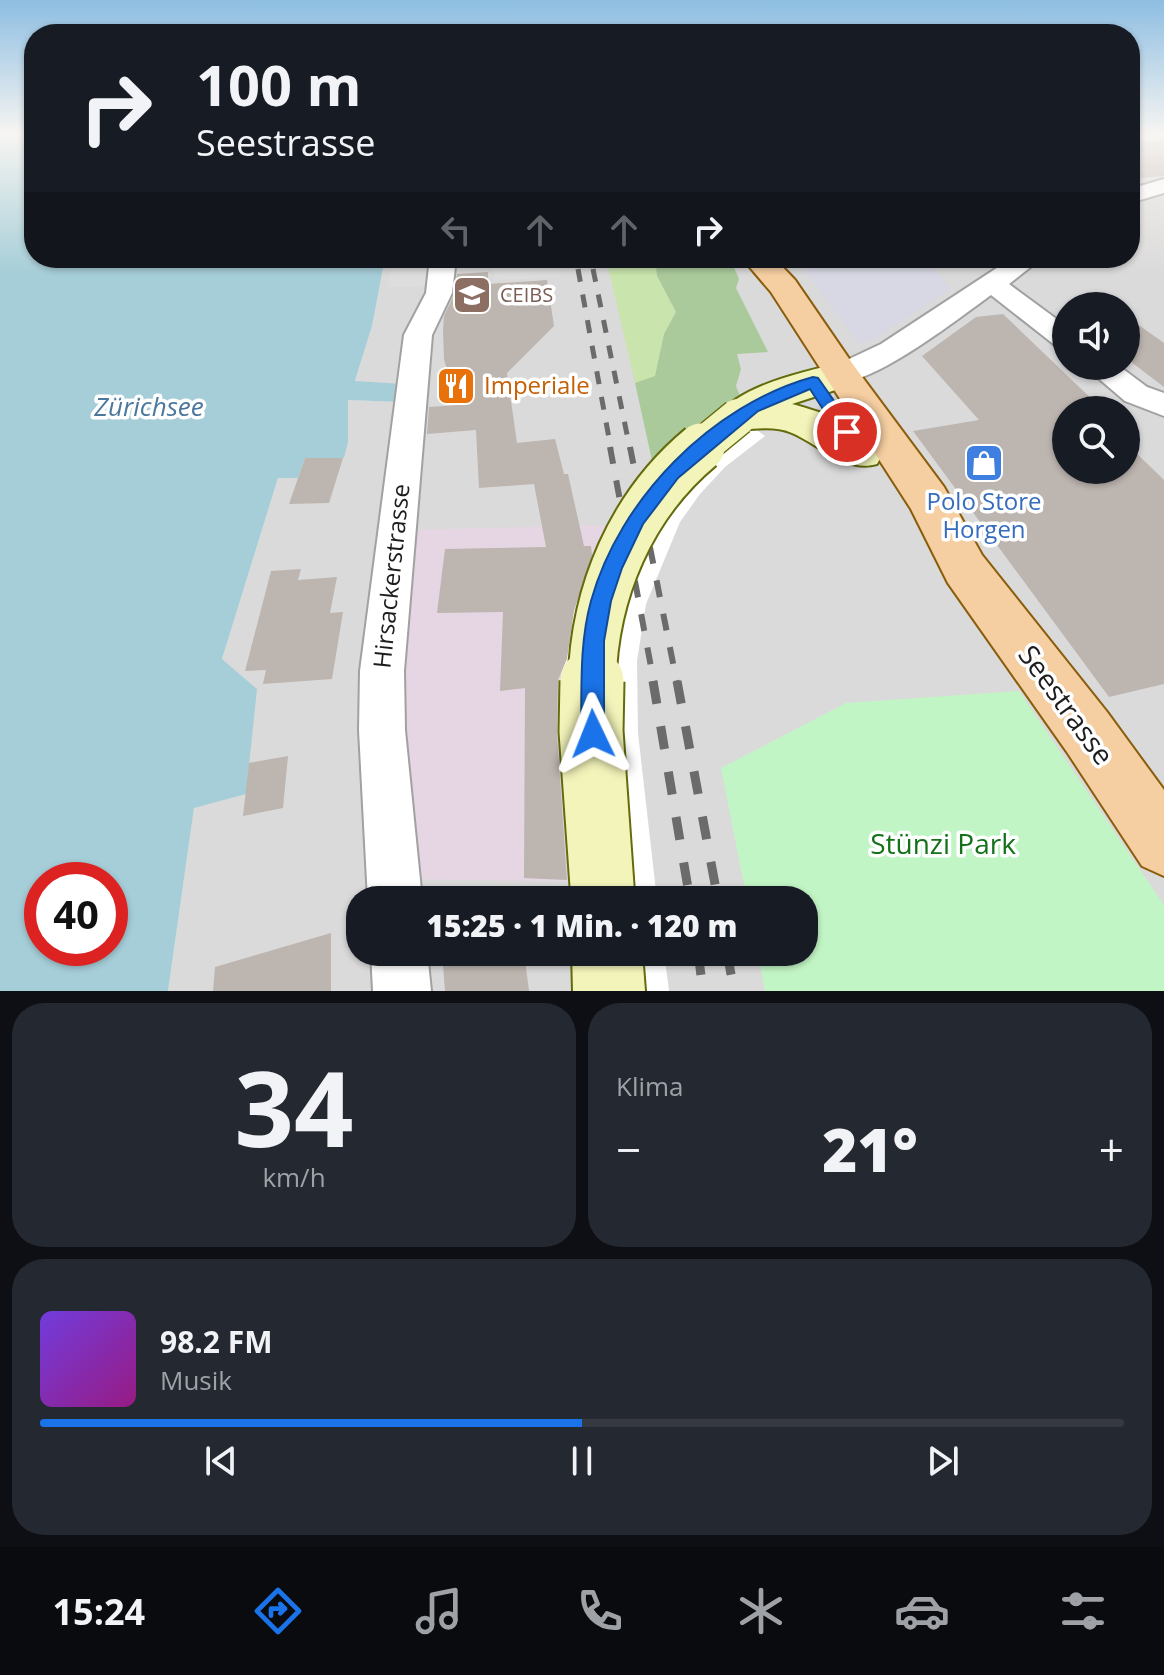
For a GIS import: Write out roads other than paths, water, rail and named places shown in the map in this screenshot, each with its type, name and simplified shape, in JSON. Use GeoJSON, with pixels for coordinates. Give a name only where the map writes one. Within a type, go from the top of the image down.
{"type":"FeatureCollection","features":[{"type":"Feature","properties":{"kind":"main road","name":"Seestrasse"},"geometry":{"type":"LineString","coordinates":[[759,268],[781,330],[827,379],[928,499],[965,569],[1087,732],[1164,844]]}},
{"type":"Feature","properties":{"kind":"main road","name":"Seestrasse"},"geometry":{"type":"LineString","coordinates":[[827,379],[862,453],[919,528],[965,569]]}},
{"type":"Feature","properties":{"kind":"street"},"geometry":{"type":"LineString","coordinates":[[1140,193],[1164,186]]}},
{"type":"Feature","properties":{"kind":"street","name":"Hirsackerstrasse"},"geometry":{"type":"LineString","coordinates":[[394,886],[382,730],[382,671],[418,335],[439,293],[442,268]]}},
{"type":"Feature","properties":{"kind":"street"},"geometry":{"type":"LineString","coordinates":[[602,886],[591,706],[594,641],[601,601],[612,568],[636,520],[672,473],[738,417],[770,398],[827,379],[891,351],[1013,268]]}},
{"type":"Feature","properties":{"kind":"street"},"geometry":{"type":"LineString","coordinates":[[988,284],[1001,290],[1052,329]]}},
{"type":"Feature","properties":{"kind":"street"},"geometry":{"type":"LineString","coordinates":[[1118,380],[1136,394],[1164,405]]}},
{"type":"Feature","properties":{"kind":"street"},"geometry":{"type":"LineString","coordinates":[[738,417],[772,413],[788,417],[826,432],[862,453]]}},
{"type":"Feature","properties":{"kind":"street"},"geometry":{"type":"LineString","coordinates":[[400,966],[402,991]]}},
{"type":"Feature","properties":{"kind":"street"},"geometry":{"type":"LineString","coordinates":[[608,966],[609,991]]}},
{"type":"Feature","properties":{"kind":"water","name":"Zürichsee"},"geometry":{"type":"Polygon","coordinates":[[[0,181],[24,181],[24,268],[383,268],[372,326],[355,381],[403,384],[400,402],[348,400],[348,442],[344,458],[305,458],[298,478],[278,478],[222,659],[257,689],[246,794],[194,808],[168,991],[0,991],[0,181]]]}},
{"type":"Feature","properties":{"kind":"railway"},"geometry":{"type":"LineString","coordinates":[[578,269],[611,449]]}},
{"type":"Feature","properties":{"kind":"railway"},"geometry":{"type":"LineString","coordinates":[[593,269],[630,449]]}},
{"type":"Feature","properties":{"kind":"railway"},"geometry":{"type":"LineString","coordinates":[[610,447],[654,683]]}},
{"type":"Feature","properties":{"kind":"railway"},"geometry":{"type":"LineString","coordinates":[[630,447],[677,683]]}},
{"type":"Feature","properties":{"kind":"railway"},"geometry":{"type":"LineString","coordinates":[[653,681],[688,886]]}},
{"type":"Feature","properties":{"kind":"railway"},"geometry":{"type":"LineString","coordinates":[[677,681],[715,886]]}},
{"type":"Feature","properties":{"kind":"railway"},"geometry":{"type":"LineString","coordinates":[[700,966],[703,991]]}},
{"type":"Feature","properties":{"kind":"railway"},"geometry":{"type":"LineString","coordinates":[[730,966],[734,991]]}},
{"type":"Feature","properties":{"kind":"place","name":"CEIBS"},"geometry":{"type":"Point","coordinates":[472,295]}},
{"type":"Feature","properties":{"kind":"place","name":"Imperiale"},"geometry":{"type":"Point","coordinates":[456,386]}},
{"type":"Feature","properties":{"kind":"place","name":"Polo Store Horgen"},"geometry":{"type":"Point","coordinates":[984,463]}},
{"type":"Feature","properties":{"kind":"park label","name":"Stünzi Park"},"geometry":{"type":"Point","coordinates":[943,844]}}]}
